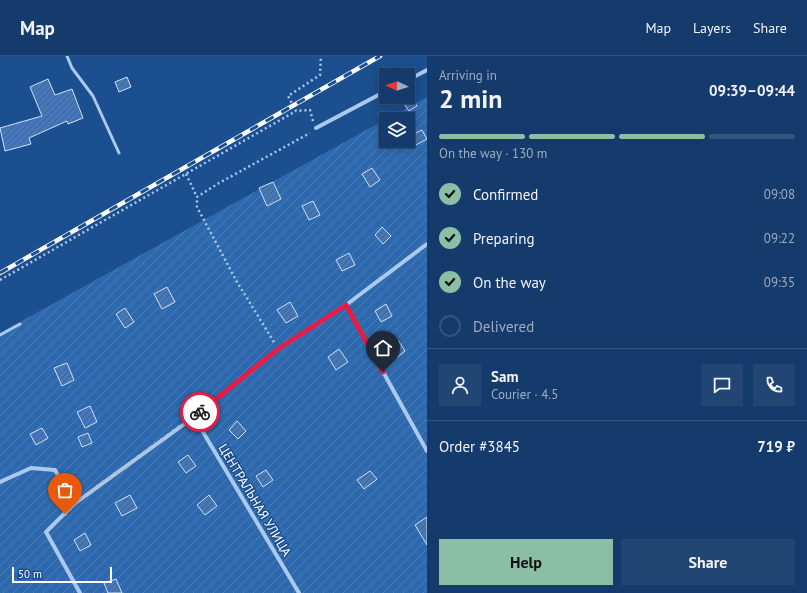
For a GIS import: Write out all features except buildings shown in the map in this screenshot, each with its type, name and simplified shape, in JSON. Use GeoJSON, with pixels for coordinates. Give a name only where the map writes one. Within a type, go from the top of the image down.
{"type":"FeatureCollection","features":[{"type":"Feature","properties":{"kind":"street"},"geometry":{"type":"LineString","coordinates":[[415,76],[427,70]]}},
{"type":"Feature","properties":{"kind":"street"},"geometry":{"type":"LineString","coordinates":[[316,128],[379,95]]}},
{"type":"Feature","properties":{"kind":"street"},"geometry":{"type":"LineString","coordinates":[[80,593],[46,532],[74,504],[194,417],[278,349],[346,305],[427,244]]}},
{"type":"Feature","properties":{"kind":"street"},"geometry":{"type":"LineString","coordinates":[[346,305],[427,451]]}},
{"type":"Feature","properties":{"kind":"street","name":"ЦЕНТРАЛЬНАЯ УЛИЦА"},"geometry":{"type":"LineString","coordinates":[[194,417],[299,593]]}},
{"type":"Feature","properties":{"kind":"street"},"geometry":{"type":"LineString","coordinates":[[0,482],[31,468],[55,470],[74,504]]}},
{"type":"Feature","properties":{"kind":"lane"},"geometry":{"type":"LineString","coordinates":[[67,56],[72,68],[93,96],[119,153]]}},
{"type":"Feature","properties":{"kind":"lane"},"geometry":{"type":"LineString","coordinates":[[0,335],[20,324]]}},
{"type":"Feature","properties":{"kind":"path"},"geometry":{"type":"LineString","coordinates":[[296,111],[288,96],[320,75],[321,56]]}},
{"type":"Feature","properties":{"kind":"path"},"geometry":{"type":"LineString","coordinates":[[0,280],[296,111],[310,110],[316,128],[306,136],[219,183],[197,197]]}},
{"type":"Feature","properties":{"kind":"path"},"geometry":{"type":"LineString","coordinates":[[186,174],[197,197],[197,207],[237,282],[278,349]]}},
{"type":"Feature","properties":{"kind":"shaded area"},"geometry":{"type":"Polygon","coordinates":[[[427,97],[427,593],[0,593],[0,333],[379,123],[379,148],[415,148],[415,112],[400,112],[427,97]]]}},
{"type":"Feature","properties":{"kind":"railway"},"geometry":{"type":"LineString","coordinates":[[0,273],[380,56]]}},
{"type":"Feature","properties":{"kind":"way so far"},"geometry":{"type":"LineString","coordinates":[[65,514],[74,504],[200,412]]}},
{"type":"Feature","properties":{"kind":"route"},"geometry":{"type":"LineString","coordinates":[[200,412],[278,349],[346,305],[383,372]]}}]}
